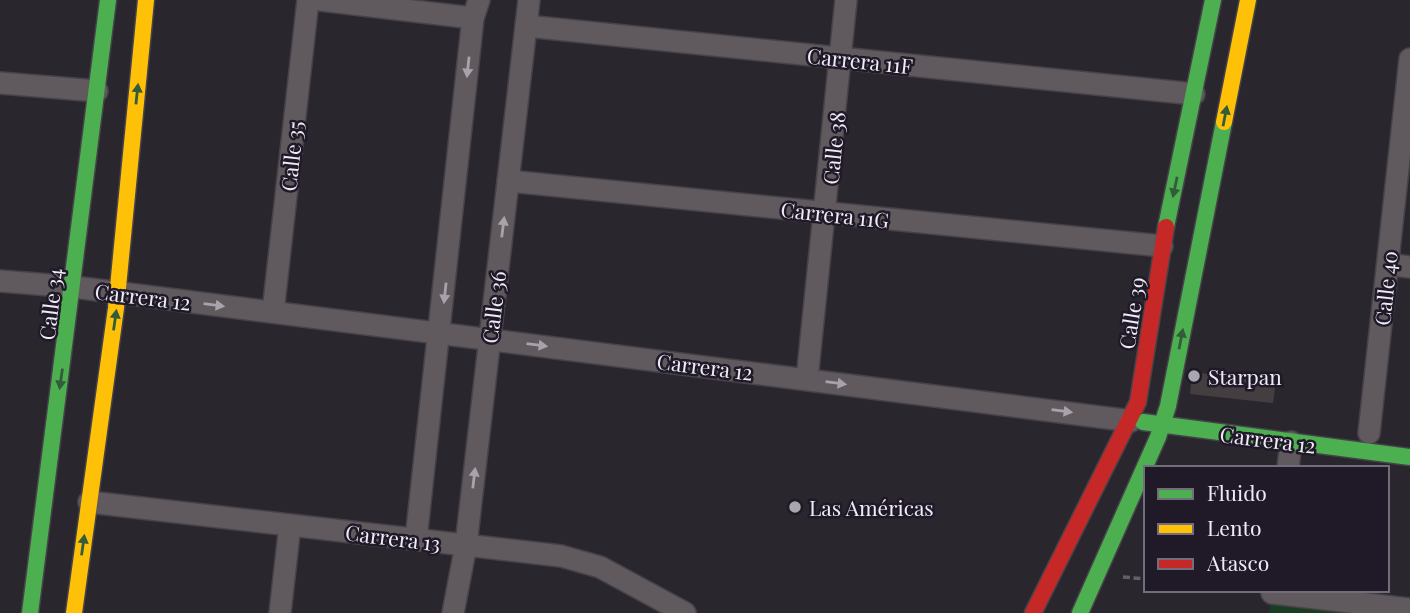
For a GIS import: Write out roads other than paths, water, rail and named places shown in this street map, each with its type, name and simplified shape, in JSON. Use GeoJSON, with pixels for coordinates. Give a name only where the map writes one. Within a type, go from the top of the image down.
{"type":"FeatureCollection","features":[{"type":"Feature","properties":{"kind":"street","name":"Calle 34"},"geometry":{"type":"LineString","coordinates":[[30,613],[74,287],[108,0]]}},
{"type":"Feature","properties":{"kind":"street"},"geometry":{"type":"LineString","coordinates":[[74,613],[118,293],[146,0]]}},
{"type":"Feature","properties":{"kind":"street","name":"Calle 35"},"geometry":{"type":"LineString","coordinates":[[273,312],[308,0]]}},
{"type":"Feature","properties":{"kind":"street"},"geometry":{"type":"LineString","coordinates":[[320,0],[476,9],[416,539]]}},
{"type":"Feature","properties":{"kind":"street","name":"Calle 36"},"geometry":{"type":"LineString","coordinates":[[453,613],[466,545],[529,0]]}},
{"type":"Feature","properties":{"kind":"street","name":"Calle 38"},"geometry":{"type":"LineString","coordinates":[[807,379],[846,0]]}},
{"type":"Feature","properties":{"kind":"street","name":"Calle 39"},"geometry":{"type":"LineString","coordinates":[[1033,613],[1134,412],[1162,246],[1213,0]]}},
{"type":"Feature","properties":{"kind":"street"},"geometry":{"type":"LineString","coordinates":[[1144,466],[1162,425],[1175,407],[1248,0]]}},
{"type":"Feature","properties":{"kind":"street","name":"Carrera 11F"},"geometry":{"type":"LineString","coordinates":[[526,26],[1194,94]]}},
{"type":"Feature","properties":{"kind":"street","name":"Calle 40"},"geometry":{"type":"LineString","coordinates":[[1369,433],[1407,114],[1410,59]]}},
{"type":"Feature","properties":{"kind":"street"},"geometry":{"type":"LineString","coordinates":[[0,83],[97,91]]}},
{"type":"Feature","properties":{"kind":"street","name":"Carrera 11G"},"geometry":{"type":"LineString","coordinates":[[508,181],[1162,246]]}},
{"type":"Feature","properties":{"kind":"street"},"geometry":{"type":"LineString","coordinates":[[1388,264],[1410,267]]}},
{"type":"Feature","properties":{"kind":"street","name":"Carrera 12"},"geometry":{"type":"LineString","coordinates":[[0,281],[74,287],[807,379],[1134,412],[1175,407]]}},
{"type":"Feature","properties":{"kind":"street","name":"Carrera 12"},"geometry":{"type":"LineString","coordinates":[[1134,412],[1162,425],[1410,457]]}},
{"type":"Feature","properties":{"kind":"street"},"geometry":{"type":"LineString","coordinates":[[1288,466],[1291,442]]}},
{"type":"Feature","properties":{"kind":"street"},"geometry":{"type":"LineString","coordinates":[[1080,613],[1144,466]]}},
{"type":"Feature","properties":{"kind":"street","name":"Carrera 13"},"geometry":{"type":"LineString","coordinates":[[89,502],[561,556],[600,567],[685,613]]}},
{"type":"Feature","properties":{"kind":"street"},"geometry":{"type":"LineString","coordinates":[[280,613],[290,525]]}},
{"type":"Feature","properties":{"kind":"street"},"geometry":{"type":"LineString","coordinates":[[1273,592],[1410,609]]}},
{"type":"Feature","properties":{"kind":"place","name":"Starpan"},"geometry":{"type":"Point","coordinates":[1194,376]}},
{"type":"Feature","properties":{"kind":"place","name":"Las Américas"},"geometry":{"type":"Point","coordinates":[795,507]}}]}
